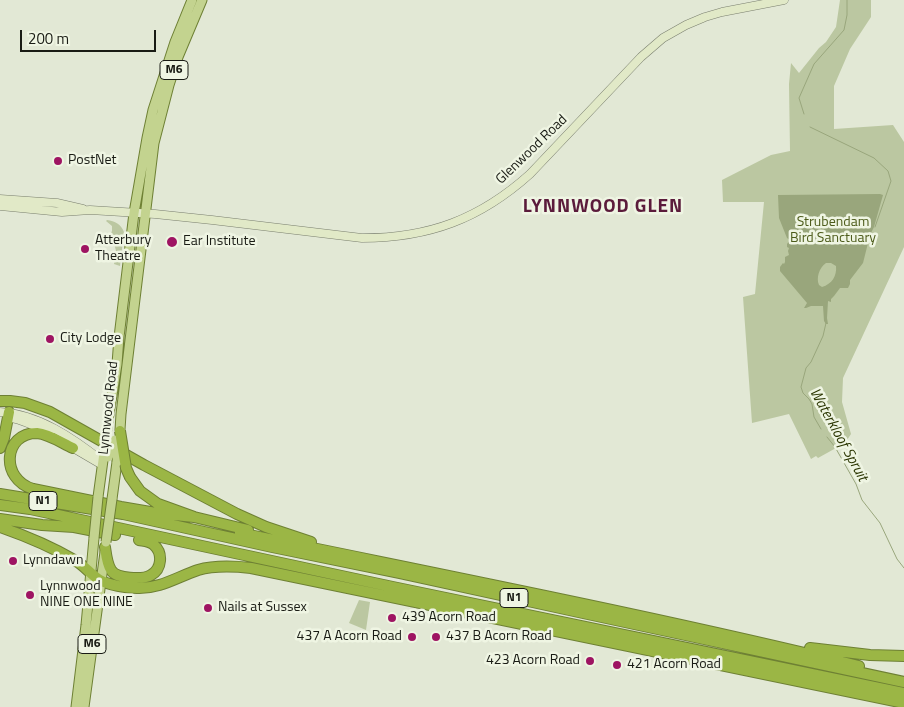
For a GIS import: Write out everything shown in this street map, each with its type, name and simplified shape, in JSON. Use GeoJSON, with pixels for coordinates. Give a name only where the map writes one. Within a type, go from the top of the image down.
{"type":"FeatureCollection","features":[{"type":"Feature","properties":{"kind":"highway"},"geometry":{"type":"LineString","coordinates":[[0,401],[25,403],[50,412],[144,465],[266,527],[324,546],[402,566]]}},
{"type":"Feature","properties":{"kind":"highway"},"geometry":{"type":"LineString","coordinates":[[0,448],[4,438],[4,414]]}},
{"type":"Feature","properties":{"kind":"highway"},"geometry":{"type":"LineString","coordinates":[[120,429],[126,468],[130,477],[140,491],[152,501],[194,517],[321,550]]}},
{"type":"Feature","properties":{"kind":"highway"},"geometry":{"type":"LineString","coordinates":[[73,448],[46,435],[35,433],[26,436],[17,441],[12,449],[9,460],[10,469],[21,485],[33,490],[156,513],[194,517]]}},
{"type":"Feature","properties":{"kind":"highway","name":"N1"},"geometry":{"type":"LineString","coordinates":[[0,494],[123,514],[904,682]]}},
{"type":"Feature","properties":{"kind":"highway","name":"N1"},"geometry":{"type":"LineString","coordinates":[[0,505],[39,511],[904,693]]}},
{"type":"Feature","properties":{"kind":"highway"},"geometry":{"type":"LineString","coordinates":[[123,514],[170,518],[402,566],[757,641],[904,677]]}},
{"type":"Feature","properties":{"kind":"highway"},"geometry":{"type":"LineString","coordinates":[[0,519],[74,527],[150,542],[158,549],[160,565],[149,576],[135,578],[114,574],[109,566],[106,545]]}},
{"type":"Feature","properties":{"kind":"highway"},"geometry":{"type":"LineString","coordinates":[[0,527],[23,535],[77,561],[100,581],[132,588],[148,588],[164,584],[200,570],[236,566],[251,568],[809,684],[883,703],[904,704]]}},
{"type":"Feature","properties":{"kind":"highway"},"geometry":{"type":"LineString","coordinates":[[182,542],[330,585]]}},
{"type":"Feature","properties":{"kind":"highway"},"geometry":{"type":"LineString","coordinates":[[757,641],[870,655],[904,656]]}},
{"type":"Feature","properties":{"kind":"main road","name":"Lynnwood Road"},"geometry":{"type":"LineString","coordinates":[[76,707],[98,496],[117,364],[134,214],[146,138],[175,42],[192,0]]}},
{"type":"Feature","properties":{"kind":"main road","name":"Lynnwood Road"},"geometry":{"type":"LineString","coordinates":[[84,707],[117,462],[121,414],[154,143],[178,57],[202,0]]}},
{"type":"Feature","properties":{"kind":"main road"},"geometry":{"type":"LineString","coordinates":[[117,364],[130,307],[142,221],[146,214]]}},
{"type":"Feature","properties":{"kind":"main road"},"geometry":{"type":"LineString","coordinates":[[114,482],[104,460],[112,449],[120,429]]}},
{"type":"Feature","properties":{"kind":"street","name":"Glenwood Road"},"geometry":{"type":"LineString","coordinates":[[90,210],[212,220],[362,238],[403,236],[448,226],[484,208],[530,174],[641,57],[663,38],[705,17],[784,0]]}},
{"type":"Feature","properties":{"kind":"street"},"geometry":{"type":"LineString","coordinates":[[0,199],[57,203],[90,210]]}},
{"type":"Feature","properties":{"kind":"street"},"geometry":{"type":"LineString","coordinates":[[0,206],[62,212],[90,210]]}},
{"type":"Feature","properties":{"kind":"street"},"geometry":{"type":"LineString","coordinates":[[4,414],[36,426],[73,448],[104,460]]}},
{"type":"Feature","properties":{"kind":"street"},"geometry":{"type":"LineString","coordinates":[[4,414],[24,415],[40,422],[104,460]]}},
{"type":"Feature","properties":{"kind":"green space","name":"Strubendam Bird Sanctuary"},"geometry":{"type":"Polygon","coordinates":[[[840,0],[871,0],[871,17],[850,49],[834,86],[834,129],[893,125],[904,142],[904,247],[843,378],[842,402],[851,434],[845,443],[818,458],[816,456],[811,459],[789,414],[752,423],[743,297],[755,294],[764,202],[723,202],[722,180],[771,155],[790,151],[789,84],[791,63],[799,73],[826,42],[836,27],[840,0]]]}},
{"type":"Feature","properties":{"kind":"green space"},"geometry":{"type":"Polygon","coordinates":[[[107,220],[117,223],[124,232],[120,266],[114,264],[115,242],[110,235],[112,226],[107,220]]]}},
{"type":"Feature","properties":{"kind":"green space"},"geometry":{"type":"Polygon","coordinates":[[[359,600],[370,602],[366,630],[349,623],[359,600]]]}},
{"type":"Feature","properties":{"kind":"shaded area"},"geometry":{"type":"Polygon","coordinates":[[[778,195],[883,195],[863,263],[850,280],[848,288],[840,288],[831,299],[831,302],[828,301],[828,324],[824,321],[823,306],[804,308],[807,303],[780,271],[780,267],[785,262],[785,257],[789,255],[787,244],[790,240],[787,238],[779,218],[778,195]],[[826,263],[819,273],[818,282],[822,287],[829,284],[835,276],[836,266],[826,263]]]}},
{"type":"Feature","properties":{"kind":"waterway","name":"Waterkloof Spruit"},"geometry":{"type":"LineString","coordinates":[[804,114],[799,98],[814,64],[844,30],[847,0]]}},
{"type":"Feature","properties":{"kind":"waterway","name":"Waterkloof Spruit"},"geometry":{"type":"LineString","coordinates":[[810,127],[874,158],[888,171],[891,181],[875,227]]}},
{"type":"Feature","properties":{"kind":"waterway","name":"Waterkloof Spruit"},"geometry":{"type":"LineString","coordinates":[[821,429],[814,417],[812,404],[803,393],[801,387],[806,368],[811,362],[823,336],[826,323]]}},
{"type":"Feature","properties":{"kind":"waterway","name":"Waterkloof Spruit"},"geometry":{"type":"LineString","coordinates":[[827,437],[835,447],[856,484],[862,500],[880,523],[897,559],[904,568]]}},
{"type":"Feature","properties":{"kind":"place","name":"PostNet"},"geometry":{"type":"Point","coordinates":[58,161]}},
{"type":"Feature","properties":{"kind":"place","name":"Ear Institute"},"geometry":{"type":"Point","coordinates":[172,242]}},
{"type":"Feature","properties":{"kind":"place","name":"Atterbury Theatre"},"geometry":{"type":"Point","coordinates":[85,249]}},
{"type":"Feature","properties":{"kind":"place","name":"City Lodge"},"geometry":{"type":"Point","coordinates":[50,339]}},
{"type":"Feature","properties":{"kind":"place","name":"Lynndawn"},"geometry":{"type":"Point","coordinates":[13,561]}},
{"type":"Feature","properties":{"kind":"place","name":"Lynnwood NINE ONE NINE"},"geometry":{"type":"Point","coordinates":[30,595]}},
{"type":"Feature","properties":{"kind":"place","name":"Nails at Sussex"},"geometry":{"type":"Point","coordinates":[208,608]}},
{"type":"Feature","properties":{"kind":"place","name":"439 Acorn Road"},"geometry":{"type":"Point","coordinates":[392,618]}},
{"type":"Feature","properties":{"kind":"place","name":"437 A Acorn Road"},"geometry":{"type":"Point","coordinates":[412,637]}},
{"type":"Feature","properties":{"kind":"place","name":"437 B Acorn Road"},"geometry":{"type":"Point","coordinates":[436,637]}},
{"type":"Feature","properties":{"kind":"place","name":"423 Acorn Road"},"geometry":{"type":"Point","coordinates":[590,661]}},
{"type":"Feature","properties":{"kind":"place","name":"421 Acorn Road"},"geometry":{"type":"Point","coordinates":[617,665]}},
{"type":"Feature","properties":{"kind":"district","name":"LYNNWOOD GLEN"},"geometry":{"type":"Point","coordinates":[603,207]}}]}
